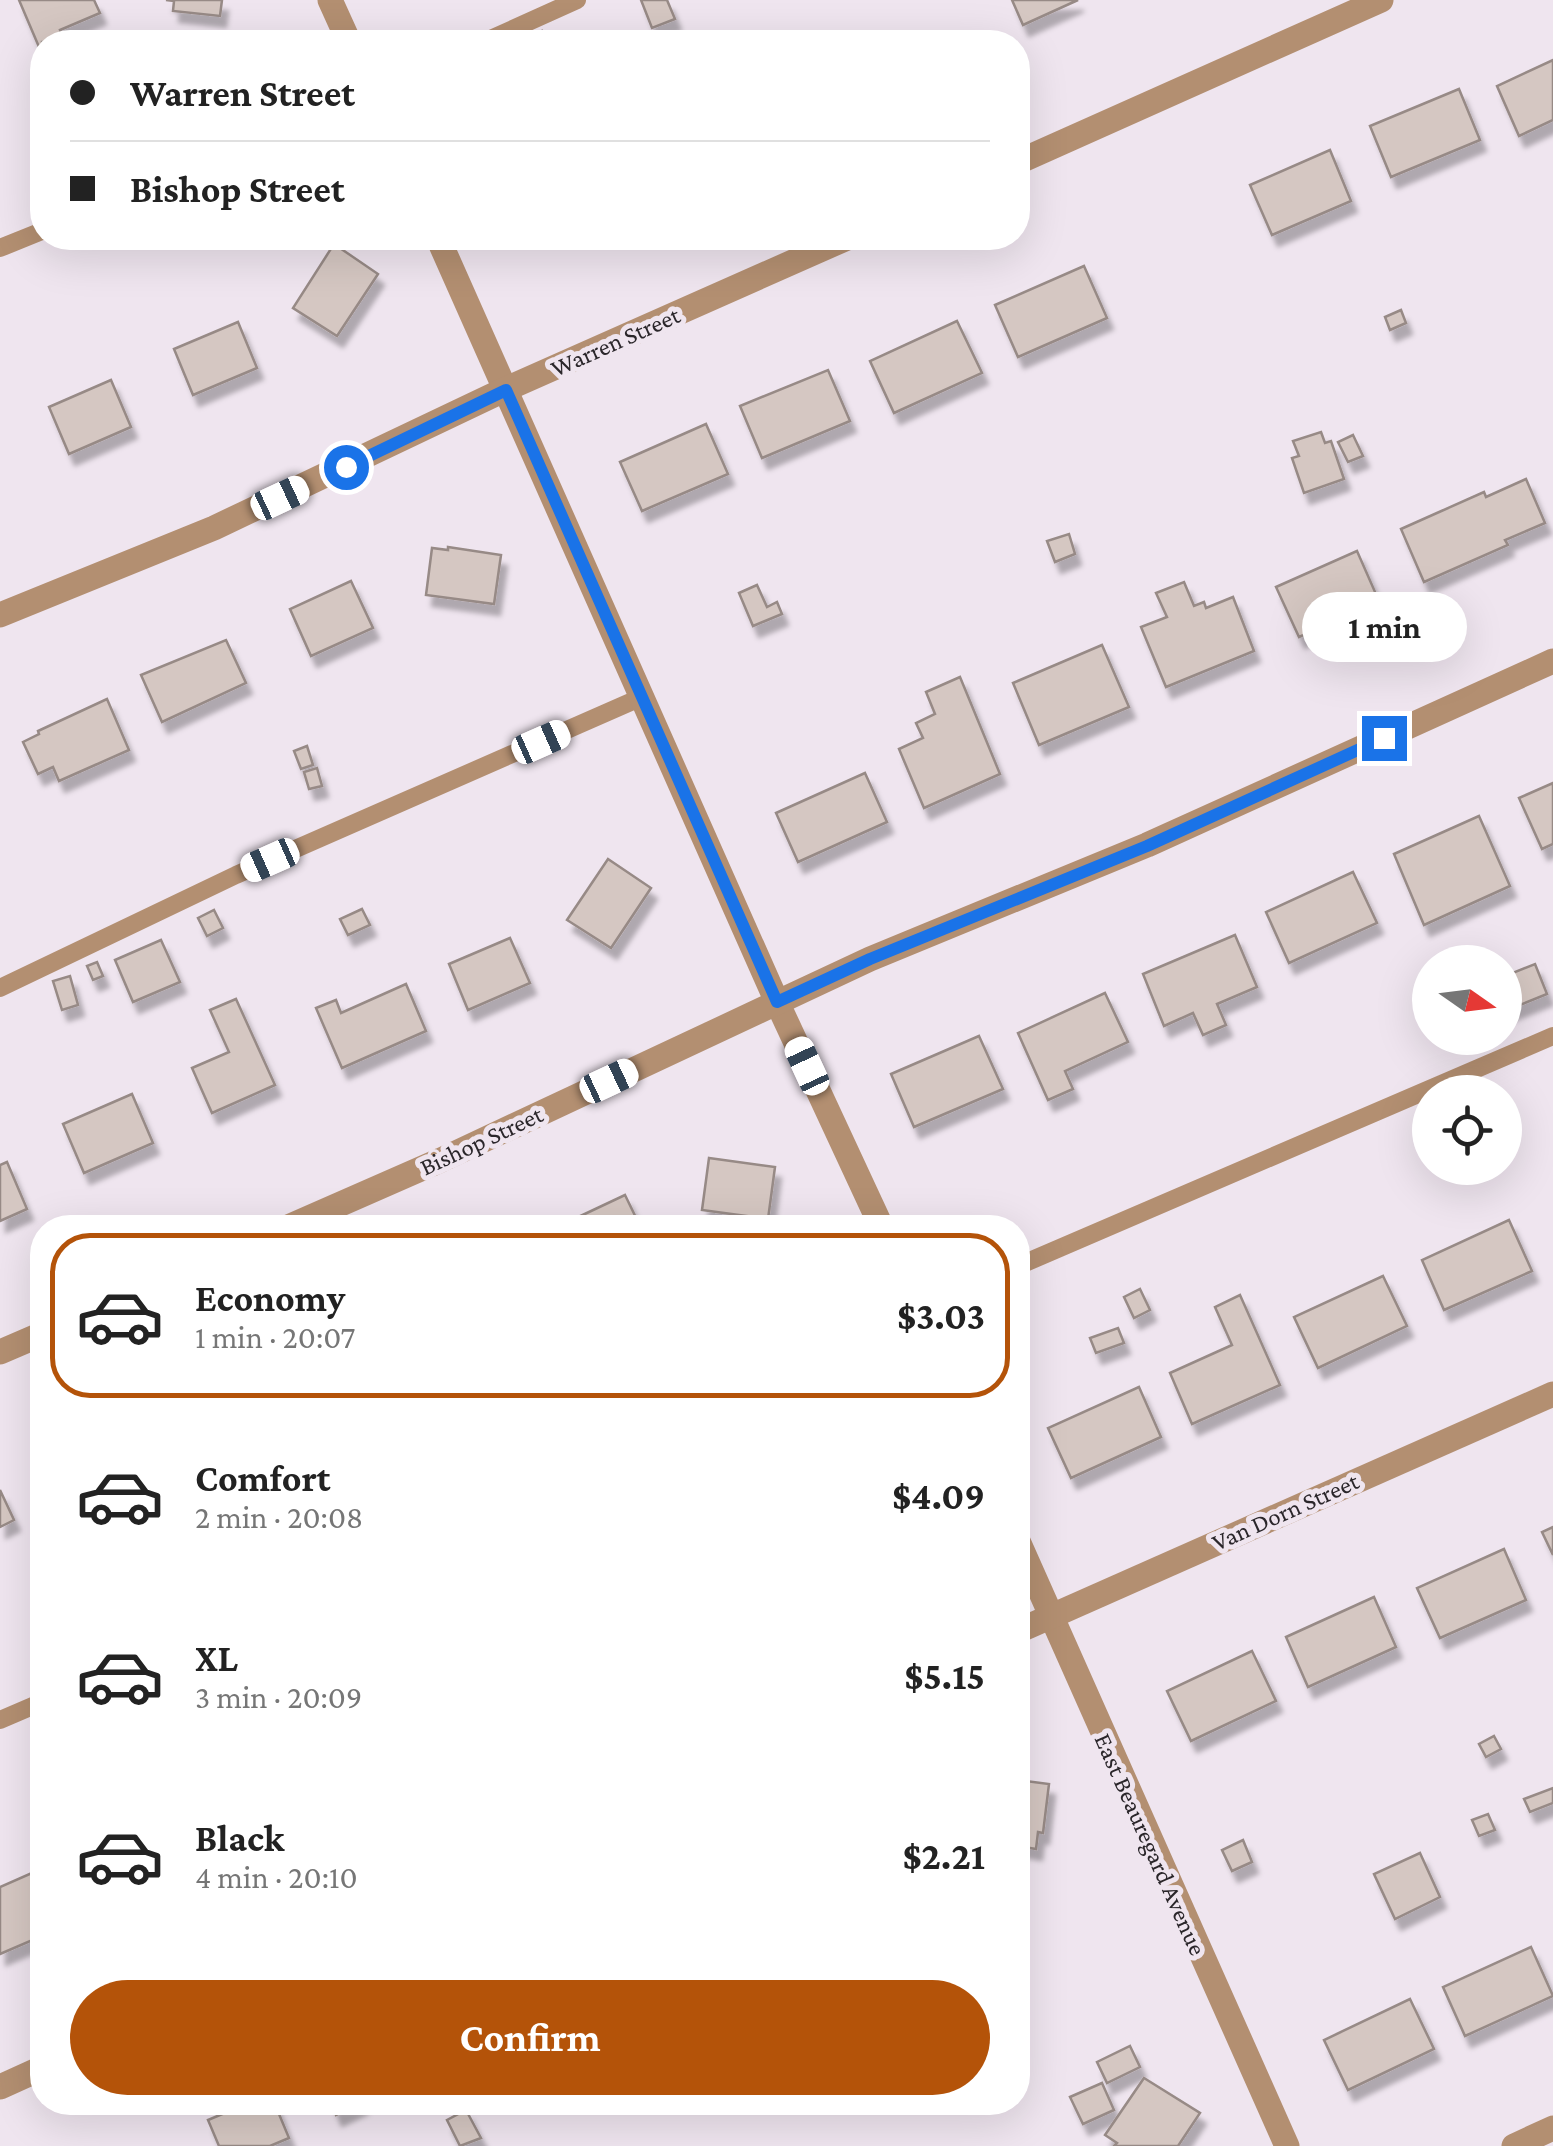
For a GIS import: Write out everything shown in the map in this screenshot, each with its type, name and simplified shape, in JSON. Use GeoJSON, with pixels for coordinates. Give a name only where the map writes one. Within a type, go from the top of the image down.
{"type":"FeatureCollection","features":[{"type":"Feature","properties":{"kind":"street"},"geometry":{"type":"LineString","coordinates":[[330,0],[344,30]]}},
{"type":"Feature","properties":{"kind":"street"},"geometry":{"type":"LineString","coordinates":[[1030,157],[1381,0]]}},
{"type":"Feature","properties":{"kind":"street"},"geometry":{"type":"LineString","coordinates":[[443,250],[777,1002],[876,1215]]}},
{"type":"Feature","properties":{"kind":"street","name":"Warren Street"},"geometry":{"type":"LineString","coordinates":[[0,615],[214,528],[506,390],[821,250]]}},
{"type":"Feature","properties":{"kind":"street","name":"Bishop Street"},"geometry":{"type":"LineString","coordinates":[[316,1215],[870,959],[1147,846],[1553,662]]}},
{"type":"Feature","properties":{"kind":"street"},"geometry":{"type":"LineString","coordinates":[[0,1352],[30,1339]]}},
{"type":"Feature","properties":{"kind":"street","name":"Van Dorn Street"},"geometry":{"type":"LineString","coordinates":[[1030,1625],[1553,1394]]}},
{"type":"Feature","properties":{"kind":"street","name":"East Beauregard Avenue"},"geometry":{"type":"LineString","coordinates":[[1030,1569],[1286,2146]]}},
{"type":"Feature","properties":{"kind":"street"},"geometry":{"type":"LineString","coordinates":[[0,2087],[30,2073]]}},
{"type":"Feature","properties":{"kind":"street"},"geometry":{"type":"LineString","coordinates":[[1514,2146],[1553,2128]]}},
{"type":"Feature","properties":{"kind":"lane"},"geometry":{"type":"LineString","coordinates":[[511,30],[577,0]]}},
{"type":"Feature","properties":{"kind":"lane"},"geometry":{"type":"LineString","coordinates":[[0,248],[30,236]]}},
{"type":"Feature","properties":{"kind":"lane"},"geometry":{"type":"LineString","coordinates":[[0,988],[236,876],[642,697]]}},
{"type":"Feature","properties":{"kind":"lane"},"geometry":{"type":"LineString","coordinates":[[1030,1261],[1553,1036]]}},
{"type":"Feature","properties":{"kind":"lane"},"geometry":{"type":"LineString","coordinates":[[0,1720],[30,1707]]}},
{"type":"Feature","properties":{"kind":"building"},"geometry":{"type":"Polygon","coordinates":[[[19,0],[94,0],[100,13],[60,30],[32,30],[19,0]]]}},
{"type":"Feature","properties":{"kind":"building"},"geometry":{"type":"Polygon","coordinates":[[[166,0],[222,0],[220,16],[173,11],[174,1],[166,0]]]}},
{"type":"Feature","properties":{"kind":"building"},"geometry":{"type":"Polygon","coordinates":[[[641,0],[667,0],[675,19],[652,28],[641,0]]]}},
{"type":"Feature","properties":{"kind":"building"},"geometry":{"type":"Polygon","coordinates":[[[1012,0],[1078,0],[1023,25],[1012,0]]]}},
{"type":"Feature","properties":{"kind":"building"},"geometry":{"type":"Polygon","coordinates":[[[1553,60],[1553,120],[1519,136],[1497,86],[1553,60]]]}},
{"type":"Feature","properties":{"kind":"building"},"geometry":{"type":"Polygon","coordinates":[[[1459,89],[1480,140],[1391,177],[1370,126],[1459,89]]]}},
{"type":"Feature","properties":{"kind":"building"},"geometry":{"type":"Polygon","coordinates":[[[1330,150],[1351,201],[1272,235],[1250,185],[1330,150]]]}},
{"type":"Feature","properties":{"kind":"building"},"geometry":{"type":"Polygon","coordinates":[[[330,250],[343,250],[378,274],[337,336],[293,308],[330,250]]]}},
{"type":"Feature","properties":{"kind":"building"},"geometry":{"type":"Polygon","coordinates":[[[1084,266],[1107,318],[1018,357],[995,305],[1084,266]]]}},
{"type":"Feature","properties":{"kind":"building"},"geometry":{"type":"Polygon","coordinates":[[[1401,310],[1406,323],[1390,330],[1385,317],[1401,310]]]}},
{"type":"Feature","properties":{"kind":"building"},"geometry":{"type":"Polygon","coordinates":[[[957,321],[982,373],[894,413],[870,361],[957,321]]]}},
{"type":"Feature","properties":{"kind":"building"},"geometry":{"type":"Polygon","coordinates":[[[238,322],[257,368],[193,395],[174,349],[238,322]]]}},
{"type":"Feature","properties":{"kind":"building"},"geometry":{"type":"Polygon","coordinates":[[[828,370],[850,421],[762,458],[740,406],[828,370]]]}},
{"type":"Feature","properties":{"kind":"building"},"geometry":{"type":"Polygon","coordinates":[[[111,380],[131,427],[69,454],[49,407],[111,380]]]}},
{"type":"Feature","properties":{"kind":"building"},"geometry":{"type":"Polygon","coordinates":[[[706,424],[728,474],[642,511],[620,462],[706,424]]]}},
{"type":"Feature","properties":{"kind":"building"},"geometry":{"type":"Polygon","coordinates":[[[1321,432],[1325,443],[1331,441],[1344,479],[1304,493],[1292,458],[1299,456],[1293,441],[1321,432]]]}},
{"type":"Feature","properties":{"kind":"building"},"geometry":{"type":"Polygon","coordinates":[[[1353,435],[1363,456],[1348,462],[1338,442],[1353,435]]]}},
{"type":"Feature","properties":{"kind":"building"},"geometry":{"type":"Polygon","coordinates":[[[1526,479],[1545,523],[1505,540],[1508,545],[1424,582],[1401,529],[1484,492],[1486,497],[1526,479]]]}},
{"type":"Feature","properties":{"kind":"building"},"geometry":{"type":"Polygon","coordinates":[[[1069,534],[1075,554],[1055,562],[1047,541],[1069,534]]]}},
{"type":"Feature","properties":{"kind":"building"},"geometry":{"type":"Polygon","coordinates":[[[432,548],[501,555],[494,604],[426,595],[432,548]]]}},
{"type":"Feature","properties":{"kind":"building"},"geometry":{"type":"Polygon","coordinates":[[[1357,551],[1379,601],[1299,637],[1276,587],[1357,551]]]}},
{"type":"Feature","properties":{"kind":"building"},"geometry":{"type":"Polygon","coordinates":[[[351,581],[373,628],[311,656],[290,609],[351,581]]]}},
{"type":"Feature","properties":{"kind":"building"},"geometry":{"type":"Polygon","coordinates":[[[1184,582],[1194,606],[1204,602],[1206,608],[1233,597],[1254,651],[1166,687],[1141,627],[1167,617],[1156,593],[1184,582]]]}},
{"type":"Feature","properties":{"kind":"building"},"geometry":{"type":"Polygon","coordinates":[[[757,585],[767,607],[777,602],[782,614],[753,626],[739,593],[757,585]]]}},
{"type":"Feature","properties":{"kind":"building"},"geometry":{"type":"Polygon","coordinates":[[[226,640],[246,683],[162,722],[141,675],[226,640]]]}},
{"type":"Feature","properties":{"kind":"building"},"geometry":{"type":"Polygon","coordinates":[[[1102,645],[1129,707],[1039,745],[1013,683],[1102,645]]]}},
{"type":"Feature","properties":{"kind":"building"},"geometry":{"type":"Polygon","coordinates":[[[960,677],[1000,774],[924,808],[899,749],[923,738],[916,723],[935,714],[926,692],[960,677]]]}},
{"type":"Feature","properties":{"kind":"building"},"geometry":{"type":"Polygon","coordinates":[[[107,699],[129,750],[59,781],[53,767],[38,774],[23,742],[107,699]]]}},
{"type":"Feature","properties":{"kind":"building"},"geometry":{"type":"Polygon","coordinates":[[[307,746],[313,765],[301,769],[294,751],[307,746]]]}},
{"type":"Feature","properties":{"kind":"building"},"geometry":{"type":"Polygon","coordinates":[[[317,768],[322,786],[309,789],[304,772],[317,768]]]}},
{"type":"Feature","properties":{"kind":"building"},"geometry":{"type":"Polygon","coordinates":[[[865,773],[887,822],[798,862],[776,813],[865,773]]]}},
{"type":"Feature","properties":{"kind":"building"},"geometry":{"type":"Polygon","coordinates":[[[1553,783],[1553,844],[1542,849],[1519,798],[1553,783]]]}},
{"type":"Feature","properties":{"kind":"building"},"geometry":{"type":"Polygon","coordinates":[[[1479,816],[1510,886],[1424,925],[1394,854],[1479,816]]]}},
{"type":"Feature","properties":{"kind":"building"},"geometry":{"type":"Polygon","coordinates":[[[608,859],[651,888],[611,948],[567,920],[608,859]]]}},
{"type":"Feature","properties":{"kind":"building"},"geometry":{"type":"Polygon","coordinates":[[[1353,872],[1377,923],[1289,963],[1266,912],[1353,872]]]}},
{"type":"Feature","properties":{"kind":"building"},"geometry":{"type":"Polygon","coordinates":[[[362,909],[370,925],[348,935],[340,919],[362,909]]]}},
{"type":"Feature","properties":{"kind":"building"},"geometry":{"type":"Polygon","coordinates":[[[214,910],[223,928],[207,936],[198,918],[214,910]]]}},
{"type":"Feature","properties":{"kind":"building"},"geometry":{"type":"Polygon","coordinates":[[[1235,935],[1257,987],[1217,1004],[1226,1025],[1203,1035],[1193,1013],[1164,1026],[1143,974],[1235,935]]]}},
{"type":"Feature","properties":{"kind":"building"},"geometry":{"type":"Polygon","coordinates":[[[510,938],[530,983],[468,1010],[449,964],[510,938]]]}},
{"type":"Feature","properties":{"kind":"building"},"geometry":{"type":"Polygon","coordinates":[[[161,940],[180,982],[133,1002],[115,960],[161,940]]]}},
{"type":"Feature","properties":{"kind":"building"},"geometry":{"type":"Polygon","coordinates":[[[97,962],[103,976],[93,980],[87,966],[97,962]]]}},
{"type":"Feature","properties":{"kind":"building"},"geometry":{"type":"Polygon","coordinates":[[[1535,964],[1547,994],[1522,1004],[1522,969],[1535,964]]]}},
{"type":"Feature","properties":{"kind":"building"},"geometry":{"type":"Polygon","coordinates":[[[70,976],[78,1005],[62,1010],[53,981],[70,976]]]}},
{"type":"Feature","properties":{"kind":"building"},"geometry":{"type":"Polygon","coordinates":[[[406,984],[426,1031],[342,1068],[316,1008],[336,1000],[341,1013],[406,984]]]}},
{"type":"Feature","properties":{"kind":"building"},"geometry":{"type":"Polygon","coordinates":[[[1105,993],[1128,1042],[1065,1071],[1073,1089],[1048,1100],[1018,1033],[1105,993]]]}},
{"type":"Feature","properties":{"kind":"building"},"geometry":{"type":"Polygon","coordinates":[[[236,999],[275,1085],[212,1113],[192,1068],[229,1052],[210,1010],[236,999]]]}},
{"type":"Feature","properties":{"kind":"building"},"geometry":{"type":"Polygon","coordinates":[[[979,1036],[1003,1089],[914,1127],[891,1074],[979,1036]]]}},
{"type":"Feature","properties":{"kind":"building"},"geometry":{"type":"Polygon","coordinates":[[[132,1094],[153,1143],[84,1173],[63,1124],[132,1094]]]}},
{"type":"Feature","properties":{"kind":"building"},"geometry":{"type":"Polygon","coordinates":[[[709,1158],[775,1167],[769,1215],[702,1210],[709,1158]]]}},
{"type":"Feature","properties":{"kind":"building"},"geometry":{"type":"Polygon","coordinates":[[[7,1162],[27,1209],[0,1221],[0,1165],[7,1162]]]}},
{"type":"Feature","properties":{"kind":"building"},"geometry":{"type":"Polygon","coordinates":[[[625,1195],[635,1215],[583,1215],[625,1195]]]}},
{"type":"Feature","properties":{"kind":"building"},"geometry":{"type":"Polygon","coordinates":[[[1509,1220],[1532,1271],[1444,1310],[1422,1260],[1509,1220]]]}},
{"type":"Feature","properties":{"kind":"building"},"geometry":{"type":"Polygon","coordinates":[[[1383,1276],[1407,1326],[1318,1368],[1294,1317],[1383,1276]]]}},
{"type":"Feature","properties":{"kind":"building"},"geometry":{"type":"Polygon","coordinates":[[[1140,1289],[1150,1310],[1134,1318],[1124,1297],[1140,1289]]]}},
{"type":"Feature","properties":{"kind":"building"},"geometry":{"type":"Polygon","coordinates":[[[1240,1295],[1280,1385],[1192,1424],[1170,1373],[1232,1345],[1215,1307],[1240,1295]]]}},
{"type":"Feature","properties":{"kind":"building"},"geometry":{"type":"Polygon","coordinates":[[[1118,1328],[1124,1343],[1096,1353],[1090,1338],[1118,1328]]]}},
{"type":"Feature","properties":{"kind":"building"},"geometry":{"type":"Polygon","coordinates":[[[1139,1387],[1161,1437],[1071,1478],[1048,1428],[1139,1387]]]}},
{"type":"Feature","properties":{"kind":"building"},"geometry":{"type":"Polygon","coordinates":[[[0,1490],[14,1520],[0,1527],[0,1490]]]}},
{"type":"Feature","properties":{"kind":"building"},"geometry":{"type":"Polygon","coordinates":[[[1553,1527],[1553,1555],[1542,1532],[1553,1527]]]}},
{"type":"Feature","properties":{"kind":"building"},"geometry":{"type":"Polygon","coordinates":[[[1504,1549],[1526,1600],[1440,1638],[1417,1588],[1504,1549]]]}},
{"type":"Feature","properties":{"kind":"building"},"geometry":{"type":"Polygon","coordinates":[[[1374,1597],[1396,1647],[1308,1687],[1286,1637],[1374,1597]]]}},
{"type":"Feature","properties":{"kind":"building"},"geometry":{"type":"Polygon","coordinates":[[[1252,1651],[1276,1701],[1191,1741],[1167,1691],[1252,1651]]]}},
{"type":"Feature","properties":{"kind":"building"},"geometry":{"type":"Polygon","coordinates":[[[1494,1736],[1501,1749],[1486,1757],[1479,1744],[1494,1736]]]}},
{"type":"Feature","properties":{"kind":"building"},"geometry":{"type":"Polygon","coordinates":[[[1030,1782],[1049,1784],[1043,1833],[1038,1832],[1036,1849],[1030,1848],[1030,1782]]]}},
{"type":"Feature","properties":{"kind":"building"},"geometry":{"type":"Polygon","coordinates":[[[1553,1788],[1553,1803],[1530,1812],[1524,1799],[1553,1788]]]}},
{"type":"Feature","properties":{"kind":"building"},"geometry":{"type":"Polygon","coordinates":[[[1488,1814],[1495,1830],[1479,1836],[1472,1820],[1488,1814]]]}},
{"type":"Feature","properties":{"kind":"building"},"geometry":{"type":"Polygon","coordinates":[[[1243,1840],[1252,1862],[1232,1871],[1222,1850],[1243,1840]]]}},
{"type":"Feature","properties":{"kind":"building"},"geometry":{"type":"Polygon","coordinates":[[[1420,1853],[1440,1897],[1395,1919],[1374,1874],[1420,1853]]]}},
{"type":"Feature","properties":{"kind":"building"},"geometry":{"type":"Polygon","coordinates":[[[30,1874],[30,1941],[0,1954],[0,1887],[30,1874]]]}},
{"type":"Feature","properties":{"kind":"building"},"geometry":{"type":"Polygon","coordinates":[[[1531,1947],[1553,1996],[1465,2036],[1443,1987],[1531,1947]]]}},
{"type":"Feature","properties":{"kind":"building"},"geometry":{"type":"Polygon","coordinates":[[[1410,1999],[1434,2049],[1348,2090],[1324,2040],[1410,1999]]]}},
{"type":"Feature","properties":{"kind":"building"},"geometry":{"type":"Polygon","coordinates":[[[1130,2046],[1140,2067],[1107,2083],[1097,2062],[1130,2046]]]}},
{"type":"Feature","properties":{"kind":"building"},"geometry":{"type":"Polygon","coordinates":[[[1144,2078],[1200,2113],[1178,2146],[1114,2146],[1117,2143],[1105,2135],[1144,2078]]]}},
{"type":"Feature","properties":{"kind":"building"},"geometry":{"type":"Polygon","coordinates":[[[1102,2083],[1114,2110],[1083,2124],[1070,2097],[1102,2083]]]}},
{"type":"Feature","properties":{"kind":"building"},"geometry":{"type":"Polygon","coordinates":[[[220,2115],[279,2115],[289,2138],[270,2146],[219,2146],[208,2120],[220,2115]]]}},
{"type":"Feature","properties":{"kind":"building"},"geometry":{"type":"Polygon","coordinates":[[[469,2115],[481,2138],[460,2146],[447,2120],[469,2115]]]}},
{"type":"Feature","properties":{"kind":"route"},"geometry":{"type":"LineString","coordinates":[[346,467],[506,390],[777,1002],[870,959],[1147,846],[1384,738]]}}]}
